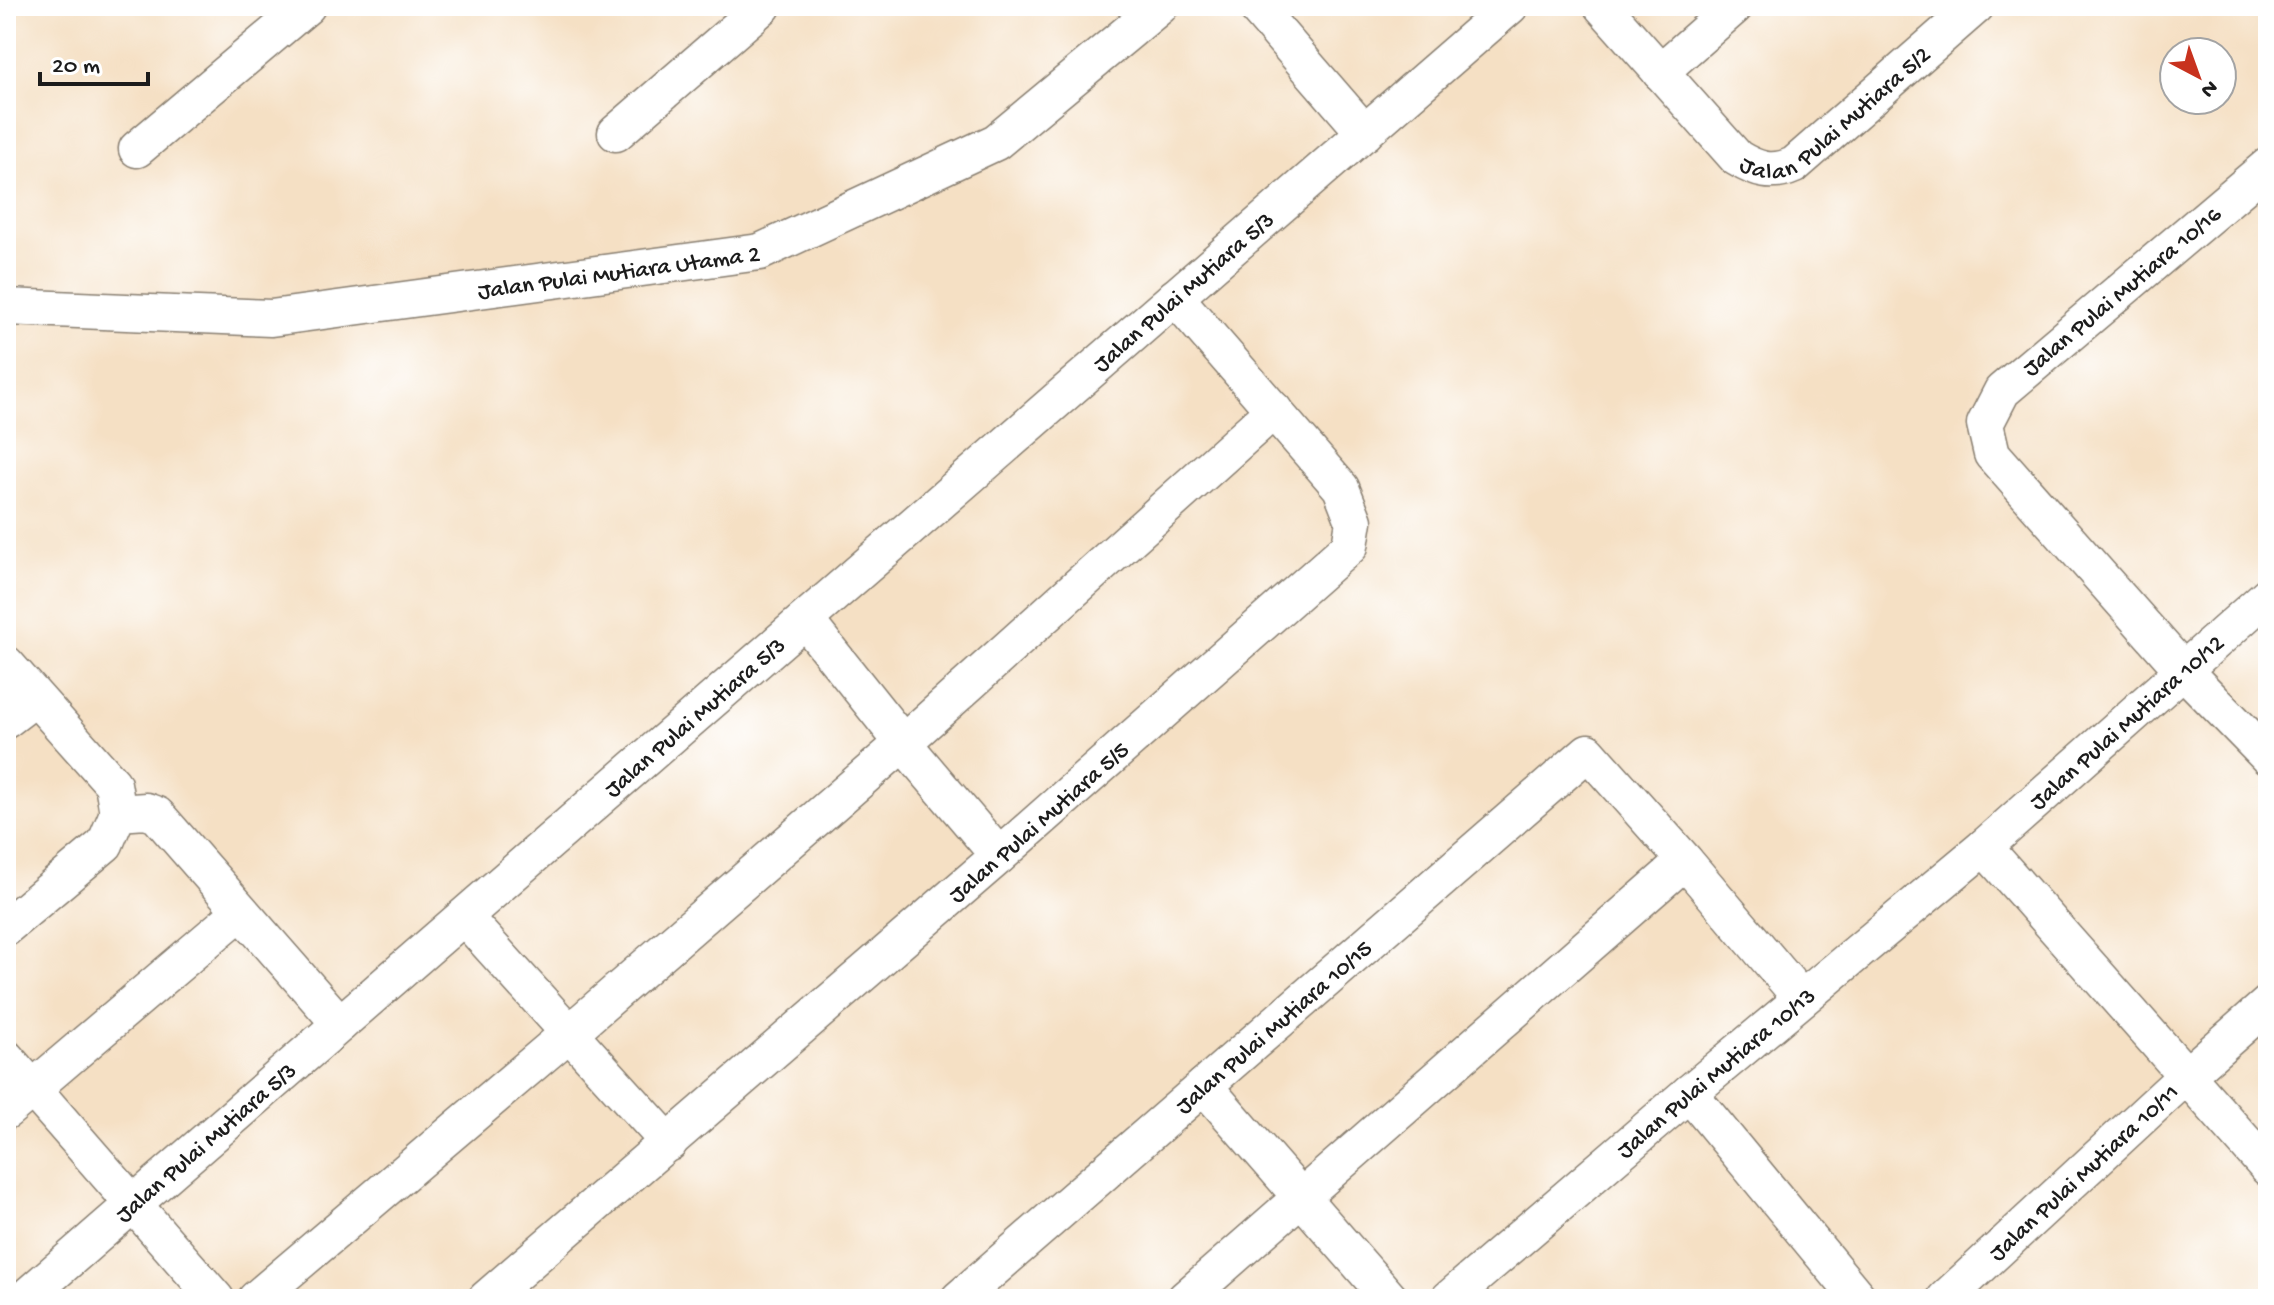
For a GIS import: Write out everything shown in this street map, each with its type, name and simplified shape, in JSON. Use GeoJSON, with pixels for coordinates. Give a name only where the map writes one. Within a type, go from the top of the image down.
{"type":"FeatureCollection","features":[{"type":"Feature","properties":{"kind":"street"},"geometry":{"type":"LineString","coordinates":[[137,149],[307,6]]}},
{"type":"Feature","properties":{"kind":"street"},"geometry":{"type":"LineString","coordinates":[[616,133],[763,6]]}},
{"type":"Feature","properties":{"kind":"street","name":"Jalan Pulai Mutiara Utama 2"},"geometry":{"type":"LineString","coordinates":[[6,307],[271,318],[760,252],[996,142],[1160,6]]}},
{"type":"Feature","properties":{"kind":"street"},"geometry":{"type":"LineString","coordinates":[[1255,6],[1365,133]]}},
{"type":"Feature","properties":{"kind":"street","name":"Jalan Pulai Mutiara 5/3"},"geometry":{"type":"LineString","coordinates":[[24,1299],[1510,6]]}},
{"type":"Feature","properties":{"kind":"street","name":"Jalan Pulai Mutiara 5/2"},"geometry":{"type":"LineString","coordinates":[[1602,6],[1737,158],[1757,170],[1781,171],[1794,165],[1976,6]]}},
{"type":"Feature","properties":{"kind":"street"},"geometry":{"type":"LineString","coordinates":[[1660,72],[1735,6]]}},
{"type":"Feature","properties":{"kind":"street","name":"Jalan Pulai Mutiara 10/16"},"geometry":{"type":"LineString","coordinates":[[2183,670],[1992,454],[1985,424],[2002,391],[2268,166]]}},
{"type":"Feature","properties":{"kind":"street","name":"Jalan Pulai Mutiara 5/5"},"geometry":{"type":"LineString","coordinates":[[486,1299],[999,856],[1350,546],[1354,521],[1341,488],[1175,297]]}},
{"type":"Feature","properties":{"kind":"street"},"geometry":{"type":"LineString","coordinates":[[256,1299],[903,743],[1274,410]]}},
{"type":"Feature","properties":{"kind":"street","name":"Jalan Pulai Mutiara 10/12"},"geometry":{"type":"LineString","coordinates":[[1984,847],[2268,595]]}},
{"type":"Feature","properties":{"kind":"street"},"geometry":{"type":"LineString","coordinates":[[805,620],[903,743],[999,856]]}},
{"type":"Feature","properties":{"kind":"street"},"geometry":{"type":"LineString","coordinates":[[6,664],[113,784],[118,813],[105,844],[6,927]]}},
{"type":"Feature","properties":{"kind":"street"},"geometry":{"type":"LineString","coordinates":[[2183,670],[2268,757]]}},
{"type":"Feature","properties":{"kind":"street"},"geometry":{"type":"LineString","coordinates":[[6,720],[35,698]]}},
{"type":"Feature","properties":{"kind":"street","name":"Jalan Pulai Mutiara 10/15"},"geometry":{"type":"LineString","coordinates":[[959,1299],[1588,752],[1685,861]]}},
{"type":"Feature","properties":{"kind":"street"},"geometry":{"type":"LineString","coordinates":[[118,813],[146,811],[157,815],[340,1024]]}},
{"type":"Feature","properties":{"kind":"street"},"geometry":{"type":"LineString","coordinates":[[1984,847],[2268,1168]]}},
{"type":"Feature","properties":{"kind":"street","name":"Jalan Pulai Mutiara 10/13"},"geometry":{"type":"LineString","coordinates":[[1449,1299],[1801,998],[1984,847]]}},
{"type":"Feature","properties":{"kind":"street"},"geometry":{"type":"LineString","coordinates":[[1185,1299],[1685,861],[1801,998]]}},
{"type":"Feature","properties":{"kind":"street"},"geometry":{"type":"LineString","coordinates":[[19,1100],[240,912]]}},
{"type":"Feature","properties":{"kind":"street"},"geometry":{"type":"LineString","coordinates":[[464,917],[669,1143]]}},
{"type":"Feature","properties":{"kind":"street","name":"Jalan Pulai Mutiara 10/11"},"geometry":{"type":"LineString","coordinates":[[1945,1299],[2268,1004]]}},
{"type":"Feature","properties":{"kind":"street"},"geometry":{"type":"LineString","coordinates":[[6,1058],[19,1100],[132,1205],[216,1299]]}},
{"type":"Feature","properties":{"kind":"street"},"geometry":{"type":"LineString","coordinates":[[1204,1086],[1390,1299]]}},
{"type":"Feature","properties":{"kind":"street"},"geometry":{"type":"LineString","coordinates":[[1689,1093],[1859,1299]]}}]}
